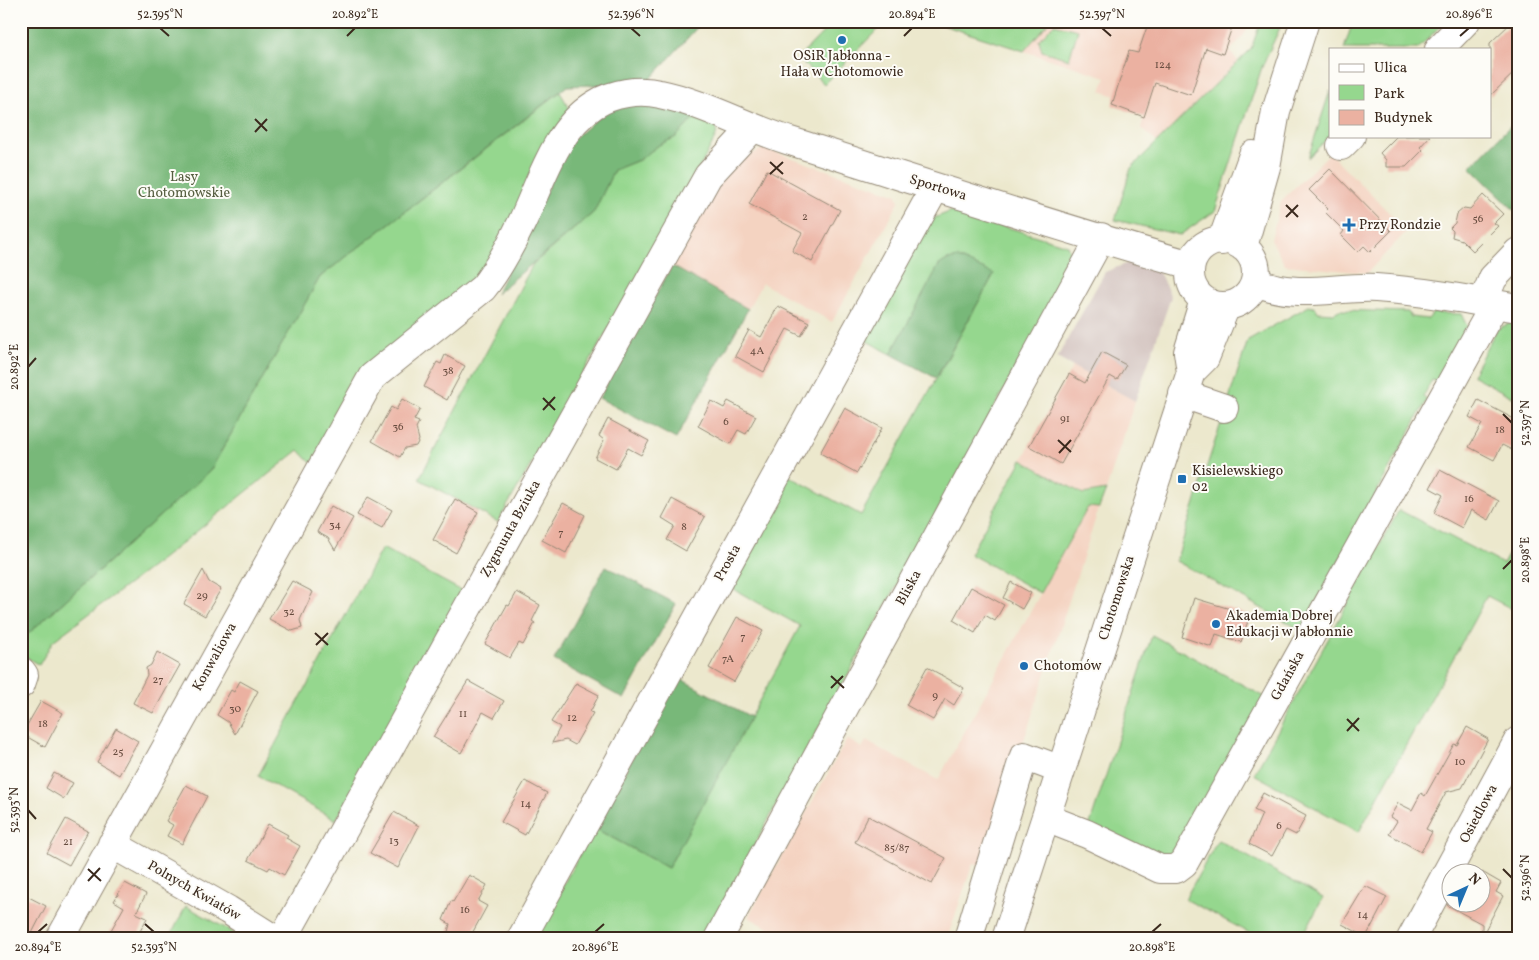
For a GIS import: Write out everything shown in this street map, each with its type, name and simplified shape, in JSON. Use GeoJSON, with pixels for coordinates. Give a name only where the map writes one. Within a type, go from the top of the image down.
{"type":"FeatureCollection","features":[{"type":"Feature","properties":{"kind":"street"},"geometry":{"type":"LineString","coordinates":[[1232,244],[1266,168],[1276,111],[1306,21]]}},
{"type":"Feature","properties":{"kind":"street"},"geometry":{"type":"LineString","coordinates":[[1439,48],[1466,21]]}},
{"type":"Feature","properties":{"kind":"street","name":"Sportowa"},"geometry":{"type":"LineString","coordinates":[[372,377],[483,288],[495,273],[522,223],[550,160],[580,116],[601,101],[631,92],[658,93],[689,101],[751,128],[935,188],[1191,265]]}},
{"type":"Feature","properties":{"kind":"street","name":"Zygmunta Bziuka"},"geometry":{"type":"LineString","coordinates":[[283,939],[708,176],[751,128]]}},
{"type":"Feature","properties":{"kind":"street","name":"Prosta"},"geometry":{"type":"LineString","coordinates":[[521,939],[935,188]]}},
{"type":"Feature","properties":{"kind":"street","name":"Bliska"},"geometry":{"type":"LineString","coordinates":[[718,939],[1100,237]]}},
{"type":"Feature","properties":{"kind":"street"},"geometry":{"type":"LineString","coordinates":[[1207,244],[1232,244],[1254,262],[1255,281],[1246,297],[1239,302],[1215,303],[1193,286],[1190,277],[1191,265],[1199,250],[1207,244]]}},
{"type":"Feature","properties":{"kind":"street","name":"Gdańska"},"geometry":{"type":"LineString","coordinates":[[1046,818],[1087,834],[1160,869],[1176,869],[1184,863],[1498,305],[1494,278],[1518,252]]}},
{"type":"Feature","properties":{"kind":"street"},"geometry":{"type":"LineString","coordinates":[[1255,281],[1269,288],[1293,291],[1376,288],[1498,305]]}},
{"type":"Feature","properties":{"kind":"street"},"geometry":{"type":"LineString","coordinates":[[1215,303],[1205,358],[1187,383],[1224,408]]}},
{"type":"Feature","properties":{"kind":"street","name":"Konwaliowa"},"geometry":{"type":"LineString","coordinates":[[60,939],[372,377]]}},
{"type":"Feature","properties":{"kind":"street","name":"Chotomowska"},"geometry":{"type":"LineString","coordinates":[[1006,939],[1187,383]]}},
{"type":"Feature","properties":{"kind":"street"},"geometry":{"type":"LineString","coordinates":[[21,670],[24,675],[21,684]]}},
{"type":"Feature","properties":{"kind":"street","name":"Osiedlowa"},"geometry":{"type":"LineString","coordinates":[[1411,939],[1518,741]]}},
{"type":"Feature","properties":{"kind":"street"},"geometry":{"type":"LineString","coordinates":[[968,939],[1024,756],[1061,770]]}},
{"type":"Feature","properties":{"kind":"street","name":"Polnych Kwiatów"},"geometry":{"type":"LineString","coordinates":[[112,844],[228,910],[274,939]]}},
{"type":"Feature","properties":{"kind":"shaded area"},"geometry":{"type":"Polygon","coordinates":[[[1050,21],[1251,21],[1244,35],[1230,51],[1238,61],[1157,142],[1141,128],[1144,117],[1112,105],[1115,96],[1101,91],[1106,77],[1024,51],[1050,21]]]}},
{"type":"Feature","properties":{"kind":"shaded area"},"geometry":{"type":"Polygon","coordinates":[[[764,148],[897,195],[899,202],[832,322],[762,283],[748,309],[672,266],[725,168],[764,148]]]}},
{"type":"Feature","properties":{"kind":"shaded area"},"geometry":{"type":"Polygon","coordinates":[[[1330,153],[1407,231],[1367,273],[1285,265],[1271,240],[1281,201],[1330,153]]]}},
{"type":"Feature","properties":{"kind":"shaded area"},"geometry":{"type":"Polygon","coordinates":[[[1128,263],[1159,272],[1171,297],[1135,401],[1057,358],[1105,272],[1128,263]]]}},
{"type":"Feature","properties":{"kind":"shaded area"},"geometry":{"type":"Polygon","coordinates":[[[1073,366],[1135,401],[1106,490],[1083,494],[1022,460],[1073,366]]]}},
{"type":"Feature","properties":{"kind":"shaded area","name":"Chotomów"},"geometry":{"type":"Polygon","coordinates":[[[1088,507],[1099,508],[983,867],[973,863],[947,939],[789,939],[748,917],[847,739],[862,748],[866,741],[938,780],[1088,507]]]}},
{"type":"Feature","properties":{"kind":"green space","name":"Lasy Chotomowskie"},"geometry":{"type":"Polygon","coordinates":[[[21,21],[703,21],[647,83],[567,86],[320,277],[210,471],[21,640],[21,21]]]}},
{"type":"Feature","properties":{"kind":"green space","name":"OSiR Jabłonna - Hała w Chotomowie"},"geometry":{"type":"Polygon","coordinates":[[[834,21],[886,21],[824,84],[798,58],[834,21]]]}},
{"type":"Feature","properties":{"kind":"green space","name":"OSiR Jabłonna - Hała w Chotomowie"},"geometry":{"type":"Polygon","coordinates":[[[930,21],[1050,21],[1024,51],[930,21]]]}},
{"type":"Feature","properties":{"kind":"green space"},"geometry":{"type":"Polygon","coordinates":[[[1261,21],[1283,21],[1262,67],[1215,211],[1180,235],[1115,220],[1131,168],[1251,49],[1261,21]]]}},
{"type":"Feature","properties":{"kind":"green space"},"geometry":{"type":"Polygon","coordinates":[[[1353,21],[1445,21],[1419,48],[1344,48],[1353,21]]]}},
{"type":"Feature","properties":{"kind":"green space"},"geometry":{"type":"Polygon","coordinates":[[[1054,24],[1078,30],[1069,59],[1042,51],[1039,40],[1054,24]]]}},
{"type":"Feature","properties":{"kind":"green space"},"geometry":{"type":"Polygon","coordinates":[[[560,92],[572,113],[486,268],[311,463],[299,450],[162,559],[53,641],[39,665],[21,654],[21,640],[210,471],[320,277],[560,92]]]}},
{"type":"Feature","properties":{"kind":"green space"},"geometry":{"type":"Polygon","coordinates":[[[1329,94],[1329,137],[1308,158],[1329,94]]]}},
{"type":"Feature","properties":{"kind":"green space"},"geometry":{"type":"Polygon","coordinates":[[[661,100],[697,115],[676,137],[659,145],[639,160],[614,170],[594,212],[496,294],[570,142],[611,106],[661,100]]]}},
{"type":"Feature","properties":{"kind":"green space"},"geometry":{"type":"Polygon","coordinates":[[[697,115],[717,126],[716,136],[695,177],[498,522],[419,479],[533,264],[594,212],[614,170],[639,160],[659,145],[676,137],[697,115]]]}},
{"type":"Feature","properties":{"kind":"green space"},"geometry":{"type":"Polygon","coordinates":[[[1518,118],[1518,214],[1470,167],[1518,118]]]}},
{"type":"Feature","properties":{"kind":"green space"},"geometry":{"type":"Polygon","coordinates":[[[952,211],[1067,245],[1074,262],[703,939],[543,939],[536,935],[594,828],[668,868],[800,626],[728,586],[789,476],[861,515],[994,274],[947,260],[939,266],[891,354],[863,339],[929,220],[952,211]]]}},
{"type":"Feature","properties":{"kind":"green space"},"geometry":{"type":"Polygon","coordinates":[[[958,258],[994,274],[936,378],[891,354],[939,265],[947,260],[958,258]]]}},
{"type":"Feature","properties":{"kind":"green space"},"geometry":{"type":"Polygon","coordinates":[[[672,266],[748,309],[676,439],[599,398],[672,266]]]}},
{"type":"Feature","properties":{"kind":"green space"},"geometry":{"type":"Polygon","coordinates":[[[1309,306],[1316,308],[1318,312],[1334,313],[1339,310],[1408,312],[1411,317],[1428,319],[1433,313],[1461,314],[1468,328],[1438,381],[1432,380],[1423,397],[1427,400],[1301,630],[1176,561],[1248,340],[1309,306]]]}},
{"type":"Feature","properties":{"kind":"green space"},"geometry":{"type":"Polygon","coordinates":[[[1513,322],[1518,323],[1518,400],[1472,375],[1497,329],[1513,322]]]}},
{"type":"Feature","properties":{"kind":"green space"},"geometry":{"type":"Polygon","coordinates":[[[1022,460],[1083,494],[1106,490],[1099,508],[1088,507],[1040,593],[970,554],[1022,460]]]}},
{"type":"Feature","properties":{"kind":"green space"},"geometry":{"type":"Polygon","coordinates":[[[1399,510],[1503,564],[1518,538],[1518,612],[1487,596],[1359,832],[1254,774],[1399,510]]]}},
{"type":"Feature","properties":{"kind":"green space"},"geometry":{"type":"Polygon","coordinates":[[[382,548],[462,591],[336,820],[258,776],[382,548]]]}},
{"type":"Feature","properties":{"kind":"green space"},"geometry":{"type":"Polygon","coordinates":[[[606,566],[676,604],[624,699],[554,660],[606,566]]]}},
{"type":"Feature","properties":{"kind":"green space"},"geometry":{"type":"Polygon","coordinates":[[[1152,635],[1265,697],[1175,855],[1167,859],[1089,827],[1152,635]]]}},
{"type":"Feature","properties":{"kind":"green space"},"geometry":{"type":"Polygon","coordinates":[[[677,677],[751,717],[668,868],[594,828],[677,677]]]}},
{"type":"Feature","properties":{"kind":"green space"},"geometry":{"type":"Polygon","coordinates":[[[1218,840],[1323,898],[1301,939],[1261,939],[1185,899],[1218,840]]]}},
{"type":"Feature","properties":{"kind":"green space"},"geometry":{"type":"Polygon","coordinates":[[[186,906],[245,939],[169,939],[186,906]]]}},
{"type":"Feature","properties":{"kind":"building"},"geometry":{"type":"Polygon","coordinates":[[[1149,21],[1234,21],[1223,54],[1206,48],[1191,95],[1155,83],[1144,117],[1112,105],[1129,51],[1138,53],[1149,21]]]}},
{"type":"Feature","properties":{"kind":"building"},"geometry":{"type":"Polygon","coordinates":[[[1513,21],[1518,21],[1518,69],[1492,94],[1492,48],[1490,48],[1490,43],[1513,21]]]}},
{"type":"Feature","properties":{"kind":"building"},"geometry":{"type":"Polygon","coordinates":[[[1395,138],[1428,138],[1420,147],[1423,150],[1406,167],[1386,167],[1386,160],[1380,153],[1395,138]]]}},
{"type":"Feature","properties":{"kind":"building"},"geometry":{"type":"Polygon","coordinates":[[[1330,169],[1391,231],[1370,252],[1364,246],[1358,252],[1341,235],[1344,231],[1325,212],[1328,209],[1309,190],[1330,169]]]}},
{"type":"Feature","properties":{"kind":"building"},"geometry":{"type":"Polygon","coordinates":[[[767,170],[840,210],[812,262],[792,251],[802,233],[749,204],[767,170]]]}},
{"type":"Feature","properties":{"kind":"building"},"geometry":{"type":"Polygon","coordinates":[[[1483,195],[1503,214],[1494,223],[1498,226],[1473,251],[1462,240],[1452,237],[1453,231],[1450,228],[1455,223],[1457,214],[1464,208],[1470,209],[1483,195]]]}},
{"type":"Feature","properties":{"kind":"building"},"geometry":{"type":"Polygon","coordinates":[[[778,306],[809,322],[801,336],[787,329],[764,372],[735,356],[749,330],[761,337],[778,306]]]}},
{"type":"Feature","properties":{"kind":"building"},"geometry":{"type":"Polygon","coordinates":[[[1102,352],[1126,365],[1117,380],[1110,376],[1061,464],[1029,446],[1069,374],[1085,383],[1102,352]]]}},
{"type":"Feature","properties":{"kind":"building"},"geometry":{"type":"Polygon","coordinates":[[[445,355],[465,366],[447,400],[424,387],[437,362],[441,364],[445,355]]]}},
{"type":"Feature","properties":{"kind":"building"},"geometry":{"type":"Polygon","coordinates":[[[402,399],[420,409],[414,420],[419,422],[416,428],[419,440],[416,446],[405,448],[400,457],[372,441],[391,407],[396,410],[402,399]]]}},
{"type":"Feature","properties":{"kind":"building"},"geometry":{"type":"Polygon","coordinates":[[[1478,400],[1518,421],[1518,453],[1502,445],[1494,460],[1469,447],[1482,424],[1469,417],[1478,400]]]}},
{"type":"Feature","properties":{"kind":"building"},"geometry":{"type":"Polygon","coordinates":[[[711,401],[724,408],[728,401],[756,416],[746,434],[738,430],[730,444],[698,426],[711,401]]]}},
{"type":"Feature","properties":{"kind":"building"},"geometry":{"type":"Polygon","coordinates":[[[845,408],[882,428],[857,473],[820,453],[845,408]]]}},
{"type":"Feature","properties":{"kind":"building"},"geometry":{"type":"Polygon","coordinates":[[[608,419],[649,441],[641,455],[628,448],[616,469],[595,458],[604,440],[599,436],[608,419]]]}},
{"type":"Feature","properties":{"kind":"building"},"geometry":{"type":"Polygon","coordinates":[[[1440,470],[1499,501],[1489,520],[1471,510],[1462,528],[1434,513],[1443,495],[1430,488],[1440,470]]]}},
{"type":"Feature","properties":{"kind":"building"},"geometry":{"type":"Polygon","coordinates":[[[368,497],[392,510],[382,528],[357,515],[368,497]]]}},
{"type":"Feature","properties":{"kind":"building"},"geometry":{"type":"Polygon","coordinates":[[[455,499],[478,512],[456,553],[433,540],[455,499]]]}},
{"type":"Feature","properties":{"kind":"building"},"geometry":{"type":"Polygon","coordinates":[[[672,499],[705,517],[686,551],[667,540],[675,526],[662,518],[672,499]]]}},
{"type":"Feature","properties":{"kind":"building"},"geometry":{"type":"Polygon","coordinates":[[[563,503],[585,515],[566,553],[542,540],[563,503]]]}},
{"type":"Feature","properties":{"kind":"building"},"geometry":{"type":"Polygon","coordinates":[[[331,506],[353,518],[335,550],[328,538],[317,532],[331,506]]]}},
{"type":"Feature","properties":{"kind":"building"},"geometry":{"type":"Polygon","coordinates":[[[203,570],[209,582],[221,589],[205,616],[184,604],[203,570]]]}},
{"type":"Feature","properties":{"kind":"building"},"geometry":{"type":"Polygon","coordinates":[[[292,581],[313,592],[300,620],[302,628],[292,631],[269,619],[292,581]]]}},
{"type":"Feature","properties":{"kind":"building"},"geometry":{"type":"Polygon","coordinates":[[[1011,582],[1031,593],[1022,609],[1003,598],[1011,582]]]}},
{"type":"Feature","properties":{"kind":"building"},"geometry":{"type":"Polygon","coordinates":[[[971,587],[1004,605],[995,621],[985,615],[975,633],[953,620],[971,587]]]}},
{"type":"Feature","properties":{"kind":"building"},"geometry":{"type":"Polygon","coordinates":[[[517,592],[540,605],[532,621],[535,623],[523,645],[519,643],[510,658],[485,644],[507,605],[509,606],[517,592]]]}},
{"type":"Feature","properties":{"kind":"building","name":"Akademia Dobrej Edukacji w Jabłonnie"},"geometry":{"type":"Polygon","coordinates":[[[1194,598],[1250,615],[1241,642],[1216,634],[1212,647],[1182,637],[1194,598]]]}},
{"type":"Feature","properties":{"kind":"building"},"geometry":{"type":"Polygon","coordinates":[[[737,617],[763,631],[734,682],[709,668],[737,617]]]}},
{"type":"Feature","properties":{"kind":"building"},"geometry":{"type":"Polygon","coordinates":[[[157,652],[180,665],[153,713],[133,703],[147,675],[146,668],[151,665],[157,652]]]}},
{"type":"Feature","properties":{"kind":"building"},"geometry":{"type":"Polygon","coordinates":[[[927,667],[964,688],[954,705],[945,699],[933,720],[906,705],[927,667]]]}},
{"type":"Feature","properties":{"kind":"building"},"geometry":{"type":"Polygon","coordinates":[[[240,681],[258,691],[235,734],[228,722],[217,715],[231,690],[234,692],[240,681]]]}},
{"type":"Feature","properties":{"kind":"building"},"geometry":{"type":"Polygon","coordinates":[[[468,681],[504,701],[494,718],[483,712],[461,753],[433,737],[468,681]]]}},
{"type":"Feature","properties":{"kind":"building"},"geometry":{"type":"Polygon","coordinates":[[[576,683],[599,695],[590,712],[593,713],[575,745],[566,740],[552,743],[560,727],[551,722],[576,683]]]}},
{"type":"Feature","properties":{"kind":"building"},"geometry":{"type":"Polygon","coordinates":[[[41,701],[63,713],[45,747],[22,734],[41,701]]]}},
{"type":"Feature","properties":{"kind":"building"},"geometry":{"type":"Polygon","coordinates":[[[1467,727],[1488,739],[1462,788],[1446,792],[1426,829],[1432,832],[1421,852],[1389,834],[1397,821],[1390,817],[1398,803],[1412,810],[1421,793],[1425,796],[1454,744],[1457,745],[1467,727]]]}},
{"type":"Feature","properties":{"kind":"building"},"geometry":{"type":"Polygon","coordinates":[[[116,728],[138,741],[119,775],[97,762],[116,728]]]}},
{"type":"Feature","properties":{"kind":"building"},"geometry":{"type":"Polygon","coordinates":[[[54,773],[73,783],[64,799],[46,788],[54,773]]]}},
{"type":"Feature","properties":{"kind":"building"},"geometry":{"type":"Polygon","coordinates":[[[525,781],[547,793],[525,835],[501,822],[525,781]]]}},
{"type":"Feature","properties":{"kind":"building"},"geometry":{"type":"Polygon","coordinates":[[[186,785],[207,796],[182,844],[167,836],[173,825],[166,821],[186,785]]]}},
{"type":"Feature","properties":{"kind":"building"},"geometry":{"type":"Polygon","coordinates":[[[1263,793],[1306,816],[1296,835],[1286,830],[1272,856],[1249,844],[1262,814],[1254,810],[1263,793]]]}},
{"type":"Feature","properties":{"kind":"building"},"geometry":{"type":"Polygon","coordinates":[[[394,812],[419,826],[398,868],[370,853],[394,812]]]}},
{"type":"Feature","properties":{"kind":"building"},"geometry":{"type":"Polygon","coordinates":[[[868,816],[946,858],[932,884],[855,842],[868,816]]]}},
{"type":"Feature","properties":{"kind":"building"},"geometry":{"type":"Polygon","coordinates":[[[66,819],[88,831],[69,865],[47,853],[66,819]]]}},
{"type":"Feature","properties":{"kind":"building"},"geometry":{"type":"Polygon","coordinates":[[[268,824],[288,835],[286,838],[300,846],[284,875],[270,867],[268,870],[248,860],[268,824]]]}},
{"type":"Feature","properties":{"kind":"building"},"geometry":{"type":"Polygon","coordinates":[[[469,875],[487,885],[478,901],[487,906],[469,939],[460,939],[448,932],[450,924],[443,920],[451,901],[453,902],[469,875]]]}},
{"type":"Feature","properties":{"kind":"building"},"geometry":{"type":"Polygon","coordinates":[[[1492,878],[1501,883],[1496,892],[1503,896],[1482,936],[1482,924],[1460,912],[1492,912],[1492,878]]]}},
{"type":"Feature","properties":{"kind":"building"},"geometry":{"type":"Polygon","coordinates":[[[125,883],[146,894],[136,913],[147,918],[136,939],[106,939],[124,907],[114,901],[125,883]]]}},
{"type":"Feature","properties":{"kind":"building"},"geometry":{"type":"Polygon","coordinates":[[[1365,886],[1387,897],[1366,937],[1342,924],[1365,886]]]}},
{"type":"Feature","properties":{"kind":"building"},"geometry":{"type":"Polygon","coordinates":[[[21,893],[46,906],[29,939],[21,939],[21,893]]]}},
{"type":"Feature","properties":{"kind":"place","name":"OSiR Jabłonna - Hała w Chotomowie"},"geometry":{"type":"Point","coordinates":[842,40]}},
{"type":"Feature","properties":{"kind":"place","name":"Przy Rondzie"},"geometry":{"type":"Point","coordinates":[1349,225]}},
{"type":"Feature","properties":{"kind":"place","name":"Kisielewskiego 02"},"geometry":{"type":"Point","coordinates":[1182,479]}},
{"type":"Feature","properties":{"kind":"place","name":"Akademia Dobrej Edukacji w Jabłonnie"},"geometry":{"type":"Point","coordinates":[1216,624]}},
{"type":"Feature","properties":{"kind":"place","name":"Chotomów"},"geometry":{"type":"Point","coordinates":[1024,666]}}]}
